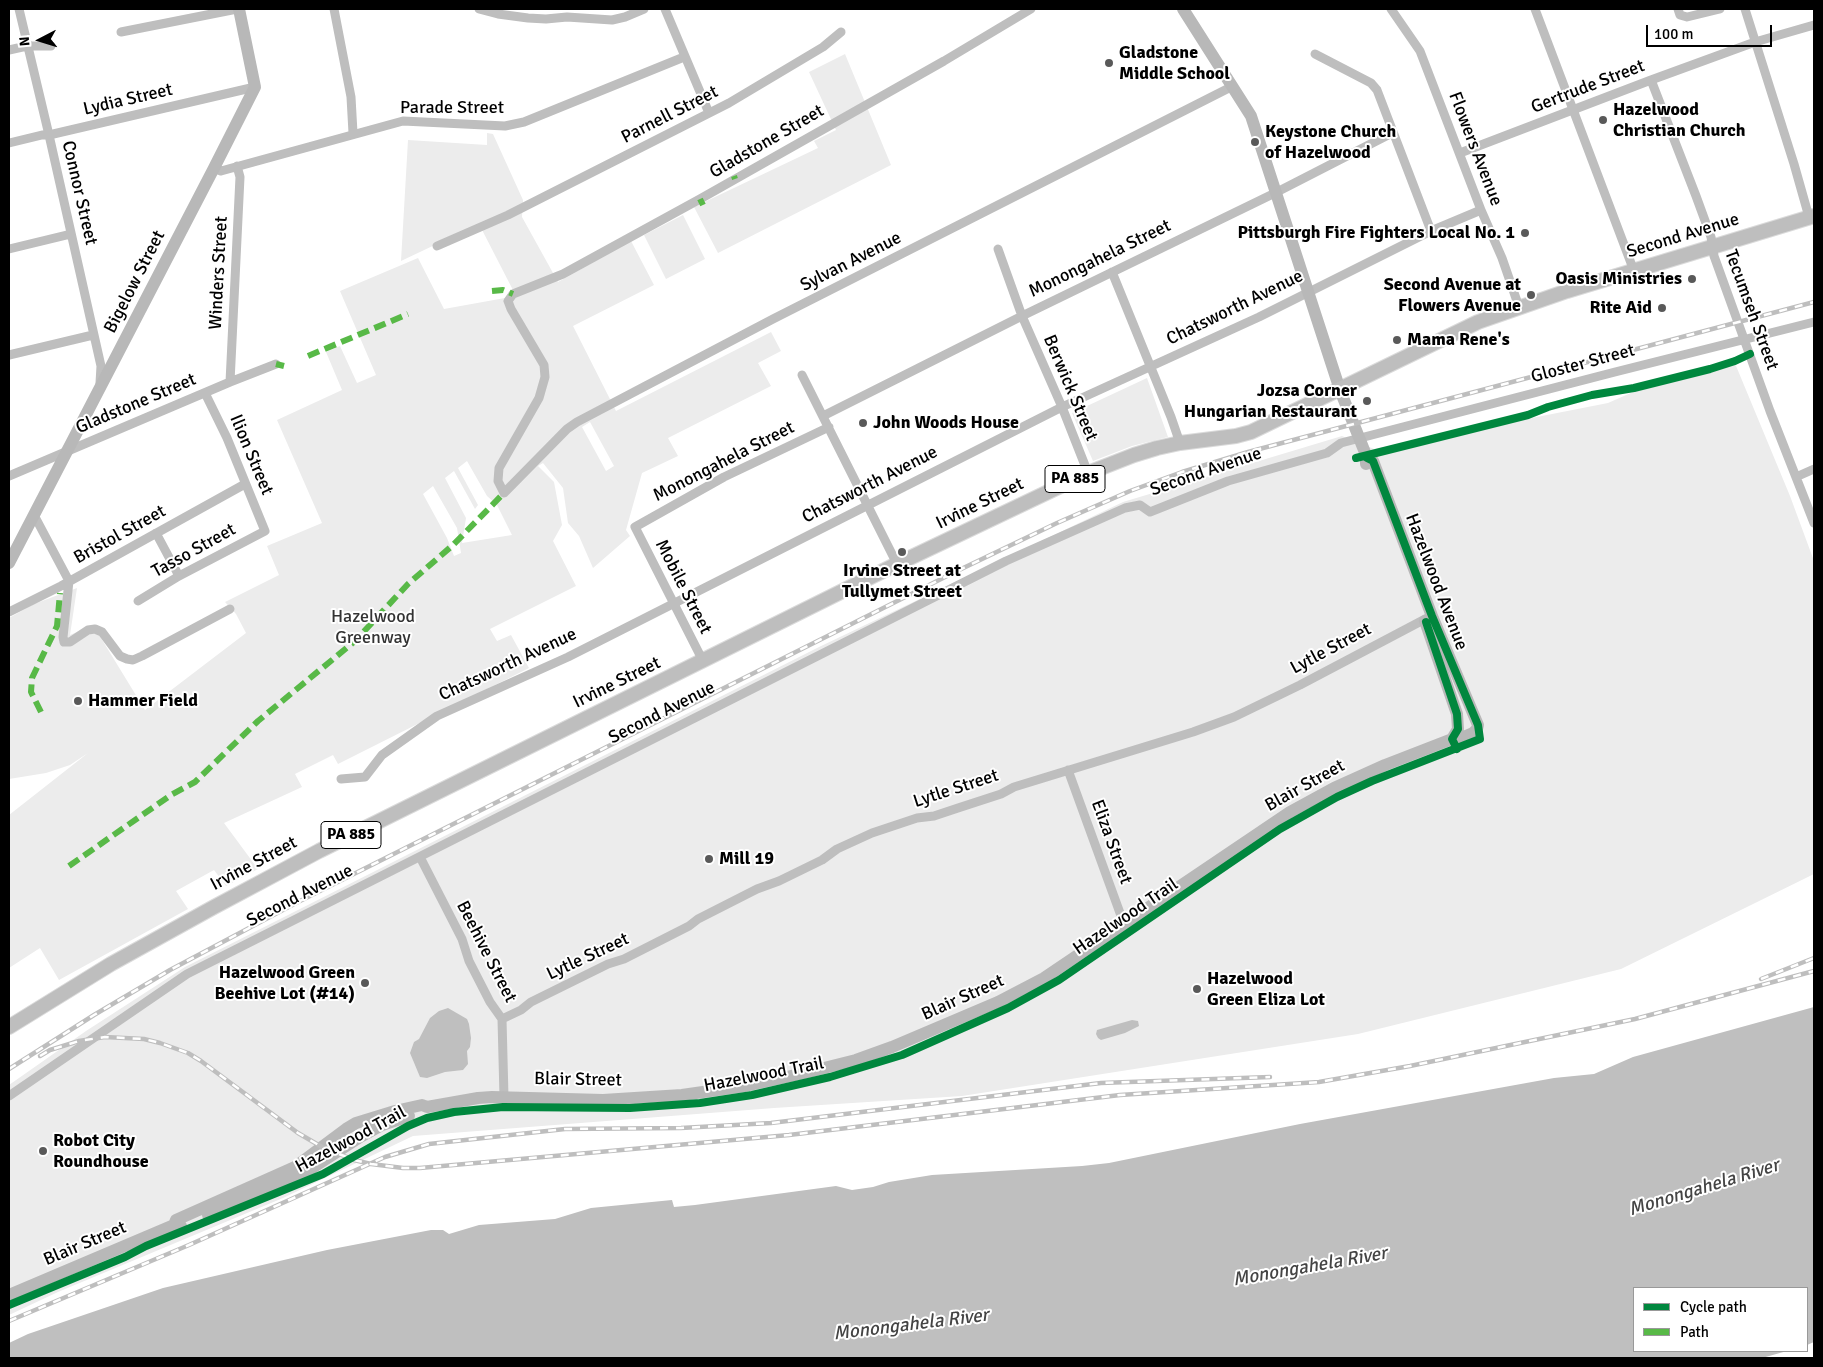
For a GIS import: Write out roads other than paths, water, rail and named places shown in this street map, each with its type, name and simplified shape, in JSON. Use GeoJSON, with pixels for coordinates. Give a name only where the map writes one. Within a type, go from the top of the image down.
{"type":"FeatureCollection","features":[{"type":"Feature","properties":{"kind":"main road","name":"Second Avenue"},"geometry":{"type":"LineString","coordinates":[[1264,428],[1459,330],[1519,307],[1811,217]]}},
{"type":"Feature","properties":{"kind":"main road","name":"Irvine Street"},"geometry":{"type":"LineString","coordinates":[[9,1027],[111,964],[328,847],[897,564],[1088,473],[1134,455],[1180,443],[1236,436],[1264,428]]}},
{"type":"Feature","properties":{"kind":"street","name":"Connor Street"},"geometry":{"type":"LineString","coordinates":[[18,9],[49,135],[101,366],[100,386]]}},
{"type":"Feature","properties":{"kind":"street"},"geometry":{"type":"LineString","coordinates":[[121,32],[238,9],[254,87]]}},
{"type":"Feature","properties":{"kind":"street"},"geometry":{"type":"LineString","coordinates":[[334,9],[352,97],[353,133]]}},
{"type":"Feature","properties":{"kind":"street"},"geometry":{"type":"LineString","coordinates":[[479,9],[528,18],[546,19],[567,16],[612,20],[644,9]]}},
{"type":"Feature","properties":{"kind":"street"},"geometry":{"type":"LineString","coordinates":[[665,9],[709,113]]}},
{"type":"Feature","properties":{"kind":"street","name":"Gladstone Street"},"geometry":{"type":"LineString","coordinates":[[504,493],[498,481],[499,468],[539,398],[545,377],[544,366],[511,309],[508,300],[513,294],[563,274],[692,204],[1032,9]]}},
{"type":"Feature","properties":{"kind":"street","name":"Hazelwood Avenue"},"geometry":{"type":"LineString","coordinates":[[1183,9],[1251,116],[1340,390],[1367,458],[1373,462],[1428,617],[1457,714],[1455,734]]}},
{"type":"Feature","properties":{"kind":"street","name":"Flowers Avenue"},"geometry":{"type":"LineString","coordinates":[[1391,9],[1420,51],[1481,210],[1502,258],[1519,307]]}},
{"type":"Feature","properties":{"kind":"street"},"geometry":{"type":"LineString","coordinates":[[1535,9],[1634,271]]}},
{"type":"Feature","properties":{"kind":"street"},"geometry":{"type":"LineString","coordinates":[[1679,12],[1687,17],[1720,9]]}},
{"type":"Feature","properties":{"kind":"street"},"geometry":{"type":"LineString","coordinates":[[1745,9],[1811,217]]}},
{"type":"Feature","properties":{"kind":"street","name":"Gertrude Street"},"geometry":{"type":"LineString","coordinates":[[1460,153],[1755,42],[1814,25]]}},
{"type":"Feature","properties":{"kind":"street","name":"Parnell Street"},"geometry":{"type":"LineString","coordinates":[[437,246],[508,216],[729,103],[823,47],[841,32]]}},
{"type":"Feature","properties":{"kind":"street"},"geometry":{"type":"LineString","coordinates":[[9,50],[27,46],[51,46]]}},
{"type":"Feature","properties":{"kind":"street"},"geometry":{"type":"LineString","coordinates":[[1314,54],[1371,83],[1377,90],[1430,231]]}},
{"type":"Feature","properties":{"kind":"street","name":"Parade Street"},"geometry":{"type":"LineString","coordinates":[[214,168],[221,170],[238,166],[353,133],[403,121],[505,126],[524,122],[684,57]]}},
{"type":"Feature","properties":{"kind":"street","name":"Tecumseh Street"},"geometry":{"type":"LineString","coordinates":[[1651,80],[1711,237],[1712,247],[1744,340],[1814,522]]}},
{"type":"Feature","properties":{"kind":"street","name":"Lydia Street"},"geometry":{"type":"LineString","coordinates":[[9,143],[254,87]]}},
{"type":"Feature","properties":{"kind":"street","name":"Bigelow Street"},"geometry":{"type":"LineString","coordinates":[[9,564],[254,87]]}},
{"type":"Feature","properties":{"kind":"street","name":"Sylvan Avenue"},"geometry":{"type":"LineString","coordinates":[[504,493],[577,422],[773,319],[1231,87]]}},
{"type":"Feature","properties":{"kind":"street","name":"Monongahela Street"},"geometry":{"type":"LineString","coordinates":[[823,416],[1392,133]]}},
{"type":"Feature","properties":{"kind":"street","name":"Winders Street"},"geometry":{"type":"LineString","coordinates":[[230,382],[240,177],[238,166]]}},
{"type":"Feature","properties":{"kind":"street","name":"Chatsworth Avenue"},"geometry":{"type":"LineString","coordinates":[[341,779],[365,777],[382,756],[437,716],[568,657],[1062,407],[1258,317],[1430,231],[1481,210]]}},
{"type":"Feature","properties":{"kind":"street"},"geometry":{"type":"LineString","coordinates":[[9,249],[71,234]]}},
{"type":"Feature","properties":{"kind":"street","name":"Berwick Street"},"geometry":{"type":"LineString","coordinates":[[998,249],[1022,316],[1062,407],[1088,473]]}},
{"type":"Feature","properties":{"kind":"street"},"geometry":{"type":"LineString","coordinates":[[1112,272],[1180,443]]}},
{"type":"Feature","properties":{"kind":"street","name":"Gloster Street"},"geometry":{"type":"LineString","coordinates":[[1360,439],[1814,322]]}},
{"type":"Feature","properties":{"kind":"street"},"geometry":{"type":"LineString","coordinates":[[9,355],[93,335]]}},
{"type":"Feature","properties":{"kind":"street","name":"Gladstone Street"},"geometry":{"type":"LineString","coordinates":[[9,476],[276,364]]}},
{"type":"Feature","properties":{"kind":"street"},"geometry":{"type":"LineString","coordinates":[[802,375],[897,564]]}},
{"type":"Feature","properties":{"kind":"street","name":"Ilion Street"},"geometry":{"type":"LineString","coordinates":[[205,393],[227,438],[266,531]]}},
{"type":"Feature","properties":{"kind":"street","name":"Monongahela Street"},"geometry":{"type":"LineString","coordinates":[[635,527],[724,477],[829,427]]}},
{"type":"Feature","properties":{"kind":"street","name":"Second Avenue"},"geometry":{"type":"LineString","coordinates":[[9,1096],[187,974],[997,565],[1132,506],[1140,505],[1150,512],[1219,484],[1327,454],[1341,444],[1360,439]]}},
{"type":"Feature","properties":{"kind":"street"},"geometry":{"type":"LineString","coordinates":[[1796,477],[1814,469]]}},
{"type":"Feature","properties":{"kind":"street","name":"Bristol Street"},"geometry":{"type":"LineString","coordinates":[[9,612],[245,484]]}},
{"type":"Feature","properties":{"kind":"street"},"geometry":{"type":"LineString","coordinates":[[34,514],[69,581],[64,642],[70,642],[88,630],[95,629],[102,632],[120,656],[133,660],[230,609]]}},
{"type":"Feature","properties":{"kind":"street","name":"Mobile Street"},"geometry":{"type":"LineString","coordinates":[[635,527],[703,661]]}},
{"type":"Feature","properties":{"kind":"street","name":"Tasso Street"},"geometry":{"type":"LineString","coordinates":[[138,601],[179,576],[266,531]]}},
{"type":"Feature","properties":{"kind":"street"},"geometry":{"type":"LineString","coordinates":[[156,533],[179,576]]}},
{"type":"Feature","properties":{"kind":"street","name":"Hazelwood Avenue"},"geometry":{"type":"LineString","coordinates":[[1428,617],[1476,722]]}},
{"type":"Feature","properties":{"kind":"street","name":"Lytle Street"},"geometry":{"type":"LineString","coordinates":[[502,1019],[521,1010],[530,1002],[608,964],[624,960],[757,888],[778,881],[822,860],[837,849],[872,832],[917,818],[934,816],[1001,794],[1014,786],[1192,732],[1234,717],[1300,685],[1428,617]]}},
{"type":"Feature","properties":{"kind":"street","name":"Blair Street"},"geometry":{"type":"LineString","coordinates":[[9,1295],[174,1225],[176,1220],[295,1167],[346,1129],[370,1118],[422,1105],[427,1107],[478,1098],[603,1100],[682,1095],[745,1086],[856,1060],[928,1033],[1044,978],[1290,812],[1334,788],[1455,734],[1459,740],[1478,729],[1476,722]]}},
{"type":"Feature","properties":{"kind":"street","name":"Eliza Street"},"geometry":{"type":"LineString","coordinates":[[1068,770],[1124,924]]}},
{"type":"Feature","properties":{"kind":"street","name":"Beehive Street"},"geometry":{"type":"LineString","coordinates":[[420,857],[467,949],[469,961],[490,1002],[502,1019],[504,1097]]}},
{"type":"Feature","properties":{"kind":"water","name":"Monongahela River"},"geometry":{"type":"Polygon","coordinates":[[[1814,1007],[1814,1342],[1808,1345],[1808,1287],[1633,1287],[1633,1352],[1783,1352],[1762,1358],[9,1358],[9,1343],[28,1334],[163,1288],[327,1250],[431,1230],[443,1230],[449,1234],[479,1225],[555,1219],[591,1208],[672,1200],[674,1207],[836,1186],[852,1190],[932,1175],[1109,1163],[1300,1124],[1554,1078],[1594,1074],[1633,1057],[1814,1007]]]}},
{"type":"Feature","properties":{"kind":"water"},"geometry":{"type":"Polygon","coordinates":[[[448,1008],[467,1019],[469,1024],[471,1038],[470,1047],[467,1051],[468,1064],[463,1070],[445,1072],[427,1078],[420,1077],[410,1053],[414,1042],[419,1039],[430,1018],[439,1011],[448,1008]]]}},
{"type":"Feature","properties":{"kind":"water"},"geometry":{"type":"Polygon","coordinates":[[[1132,1020],[1138,1021],[1139,1026],[1125,1033],[1101,1040],[1096,1034],[1097,1030],[1132,1020]]]}},
{"type":"Feature","properties":{"kind":"railway"},"geometry":{"type":"LineString","coordinates":[[9,1069],[170,970],[298,902],[955,572],[1057,523],[1130,491],[1182,472],[1248,452],[1814,302]]}},
{"type":"Feature","properties":{"kind":"railway"},"geometry":{"type":"LineString","coordinates":[[1761,979],[1814,958]]}},
{"type":"Feature","properties":{"kind":"railway"},"geometry":{"type":"LineString","coordinates":[[40,1056],[50,1050],[79,1041],[105,1037],[144,1039],[160,1043],[188,1053],[201,1061],[298,1133],[322,1147],[354,1160],[371,1164],[420,1168],[789,1135],[1120,1095],[1319,1082],[1410,1066],[1635,1019],[1814,971]]}},
{"type":"Feature","properties":{"kind":"railway"},"geometry":{"type":"LineString","coordinates":[[9,1321],[189,1245],[385,1157],[429,1144],[565,1129],[681,1128],[771,1123],[1101,1083],[1270,1077]]}},
{"type":"Feature","properties":{"kind":"place","name":"Gladstone Middle School"},"geometry":{"type":"Point","coordinates":[1109,63]}},
{"type":"Feature","properties":{"kind":"place","name":"Hazelwood Christian Church"},"geometry":{"type":"Point","coordinates":[1603,120]}},
{"type":"Feature","properties":{"kind":"place","name":"Keystone Church of Hazelwood"},"geometry":{"type":"Point","coordinates":[1255,142]}},
{"type":"Feature","properties":{"kind":"place","name":"Pittsburgh Fire Fighters Local No. 1"},"geometry":{"type":"Point","coordinates":[1525,233]}},
{"type":"Feature","properties":{"kind":"place","name":"Oasis Ministries"},"geometry":{"type":"Point","coordinates":[1692,279]}},
{"type":"Feature","properties":{"kind":"place","name":"Second Avenue at Flowers Avenue"},"geometry":{"type":"Point","coordinates":[1531,295]}},
{"type":"Feature","properties":{"kind":"place","name":"Rite Aid"},"geometry":{"type":"Point","coordinates":[1662,308]}},
{"type":"Feature","properties":{"kind":"place","name":"Mama Rene's"},"geometry":{"type":"Point","coordinates":[1397,340]}},
{"type":"Feature","properties":{"kind":"place","name":"Jozsa Corner Hungarian Restaurant"},"geometry":{"type":"Point","coordinates":[1367,401]}},
{"type":"Feature","properties":{"kind":"place","name":"John Woods House"},"geometry":{"type":"Point","coordinates":[863,423]}},
{"type":"Feature","properties":{"kind":"place","name":"Irvine Street at Tullymet Street"},"geometry":{"type":"Point","coordinates":[902,552]}},
{"type":"Feature","properties":{"kind":"place","name":"Hammer Field"},"geometry":{"type":"Point","coordinates":[78,701]}},
{"type":"Feature","properties":{"kind":"place","name":"Mill 19"},"geometry":{"type":"Point","coordinates":[709,859]}},
{"type":"Feature","properties":{"kind":"place","name":"Hazelwood Green Beehive Lot (#14)"},"geometry":{"type":"Point","coordinates":[365,983]}},
{"type":"Feature","properties":{"kind":"place","name":"Hazelwood Green Eliza Lot"},"geometry":{"type":"Point","coordinates":[1197,989]}},
{"type":"Feature","properties":{"kind":"place","name":"Robot City Roundhouse"},"geometry":{"type":"Point","coordinates":[43,1151]}},
{"type":"Feature","properties":{"kind":"park label","name":"Hazelwood Greenway"},"geometry":{"type":"Point","coordinates":[373,628]}}]}
